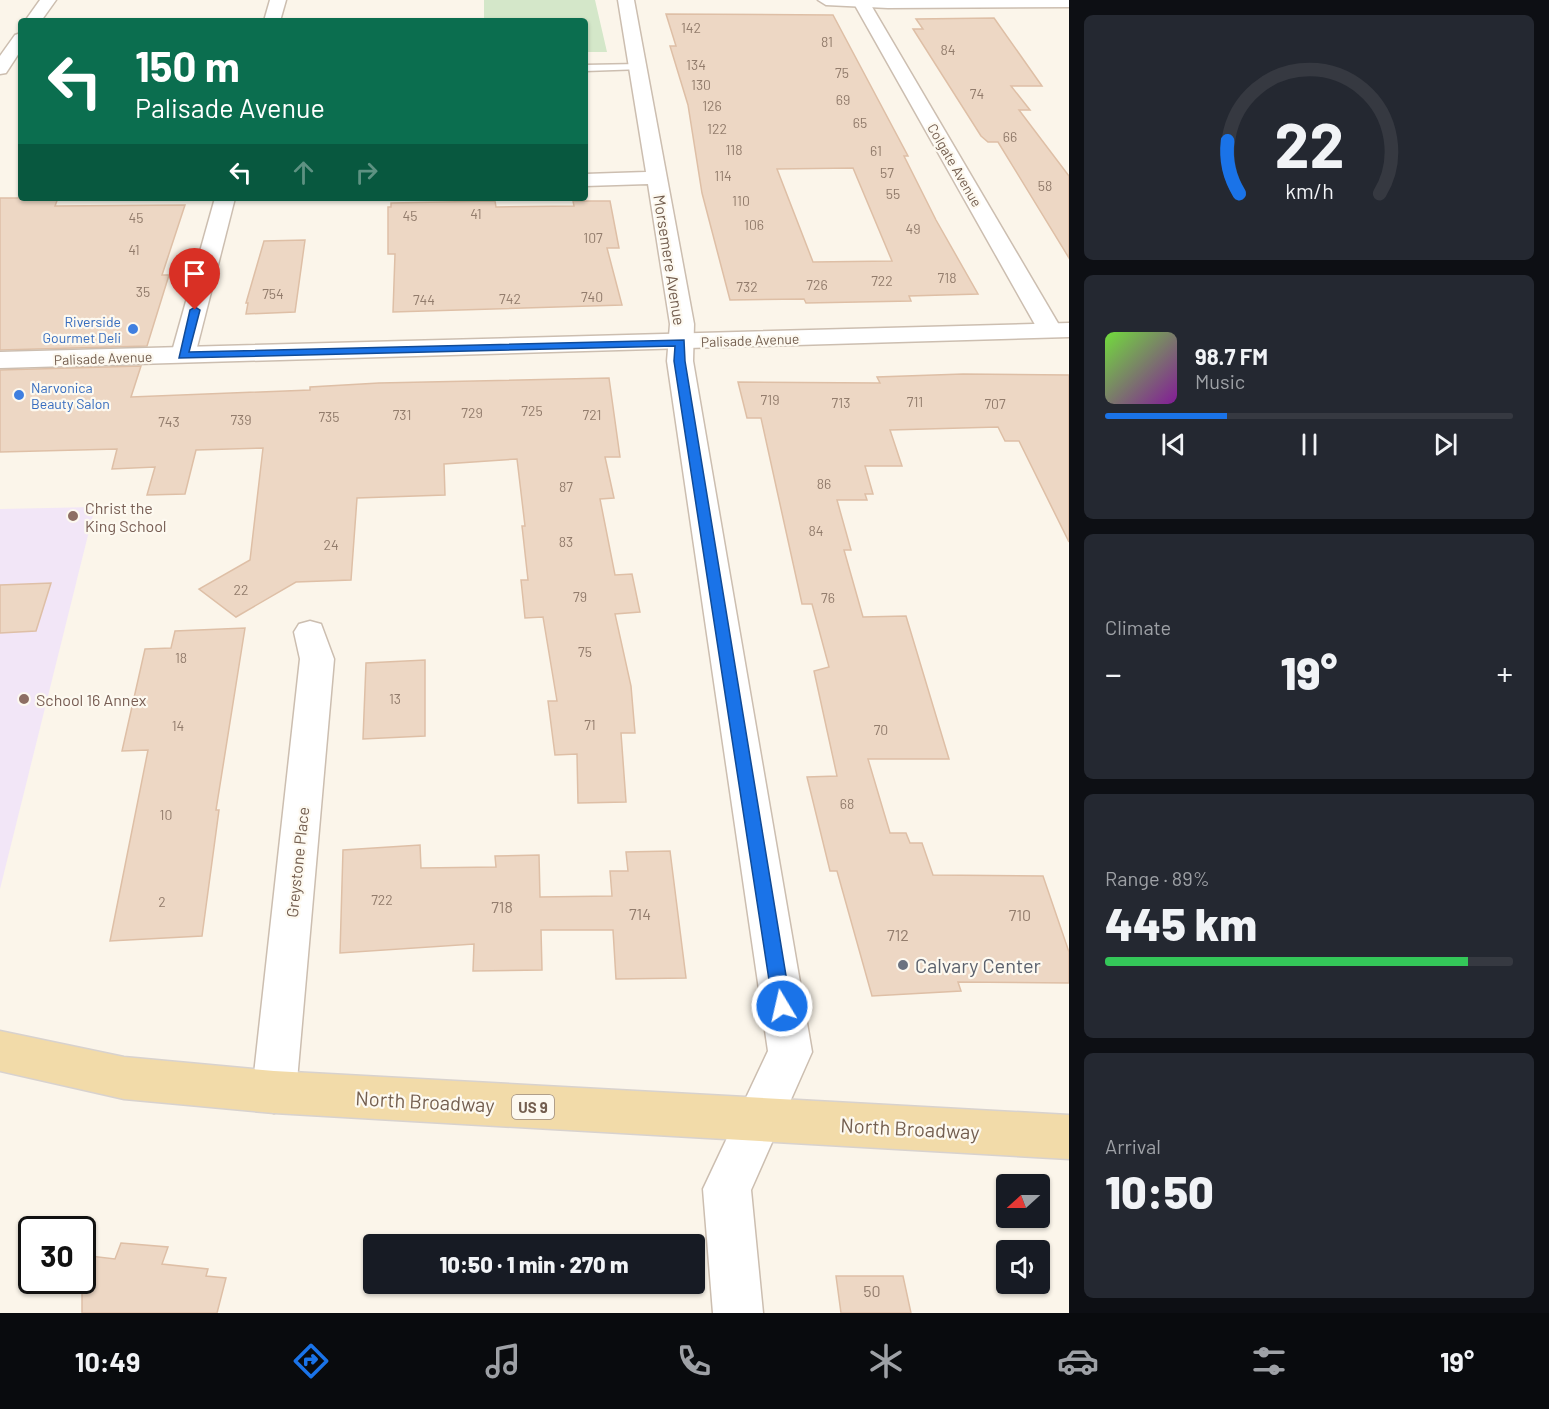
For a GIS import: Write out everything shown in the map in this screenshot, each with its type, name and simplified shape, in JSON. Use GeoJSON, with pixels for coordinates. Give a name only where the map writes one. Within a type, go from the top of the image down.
{"type":"FeatureCollection","features":[{"type":"Feature","properties":{"kind":"main road","name":"North Broadway"},"geometry":{"type":"LineString","coordinates":[[0,1051],[124,1078],[273,1092],[1069,1137]]}},
{"type":"Feature","properties":{"kind":"street"},"geometry":{"type":"LineString","coordinates":[[35,18],[48,0]]}},
{"type":"Feature","properties":{"kind":"street"},"geometry":{"type":"LineString","coordinates":[[273,18],[278,0]]}},
{"type":"Feature","properties":{"kind":"street","name":"Morsemere Avenue"},"geometry":{"type":"LineString","coordinates":[[626,0],[682,324],[680,361],[790,1052],[727,1189],[738,1313]]}},
{"type":"Feature","properties":{"kind":"street"},"geometry":{"type":"LineString","coordinates":[[826,0],[1069,2]]}},
{"type":"Feature","properties":{"kind":"street","name":"Colgate Avenue"},"geometry":{"type":"LineString","coordinates":[[861,1],[1060,330]]}},
{"type":"Feature","properties":{"kind":"street"},"geometry":{"type":"LineString","coordinates":[[0,69],[18,42]]}},
{"type":"Feature","properties":{"kind":"street"},"geometry":{"type":"LineString","coordinates":[[588,180],[657,178]]}},
{"type":"Feature","properties":{"kind":"street"},"geometry":{"type":"LineString","coordinates":[[183,355],[224,201]]}},
{"type":"Feature","properties":{"kind":"street","name":"Palisade Avenue"},"geometry":{"type":"LineString","coordinates":[[0,360],[1060,330]]}},
{"type":"Feature","properties":{"kind":"street","name":"Greystone Place"},"geometry":{"type":"LineString","coordinates":[[273,1092],[317,659],[310,632]]}},
{"type":"Feature","properties":{"kind":"lane"},"geometry":{"type":"LineString","coordinates":[[588,68],[639,67]]}},
{"type":"Feature","properties":{"kind":"shaded area","name":"School 16 Annex"},"geometry":{"type":"Polygon","coordinates":[[[95,507],[0,889],[0,509],[95,507]]]}},
{"type":"Feature","properties":{"kind":"green space"},"geometry":{"type":"Polygon","coordinates":[[[484,0],[595,0],[607,52],[588,52],[588,18],[484,18],[484,0]]]}},
{"type":"Feature","properties":{"kind":"building"},"geometry":{"type":"Polygon","coordinates":[[[666,14],[833,15],[908,156],[904,156],[936,220],[978,294],[909,296],[911,301],[806,303],[804,299],[730,300],[702,193],[688,105],[670,46],[676,46],[666,14]],[[853,168],[777,169],[813,262],[892,261],[853,168]]]}},
{"type":"Feature","properties":{"kind":"building"},"geometry":{"type":"Polygon","coordinates":[[[994,18],[1042,86],[1011,86],[1030,110],[1019,110],[1069,176],[1069,258],[998,142],[988,142],[981,136],[913,29],[923,29],[916,19],[994,18]]]}},
{"type":"Feature","properties":{"kind":"building"},"geometry":{"type":"Polygon","coordinates":[[[0,198],[18,198],[18,201],[57,201],[55,206],[185,205],[162,275],[169,275],[147,346],[0,350],[0,198]]]}},
{"type":"Feature","properties":{"kind":"building"},"geometry":{"type":"Polygon","coordinates":[[[495,201],[496,207],[574,206],[573,201],[610,201],[619,248],[607,248],[622,305],[393,312],[395,254],[388,254],[388,207],[391,207],[391,203],[495,201]]]}},
{"type":"Feature","properties":{"kind":"building"},"geometry":{"type":"Polygon","coordinates":[[[305,240],[295,312],[246,314],[248,303],[246,303],[264,241],[305,240]]]}},
{"type":"Feature","properties":{"kind":"building"},"geometry":{"type":"Polygon","coordinates":[[[141,366],[131,397],[310,390],[310,387],[379,383],[609,378],[620,457],[605,457],[614,498],[600,499],[615,575],[632,574],[640,612],[615,614],[631,686],[635,733],[621,733],[626,802],[578,803],[577,754],[555,755],[548,701],[557,701],[543,617],[525,618],[521,580],[528,580],[522,526],[525,526],[517,459],[444,464],[445,495],[357,498],[351,580],[296,582],[236,617],[199,589],[250,560],[263,448],[196,450],[185,494],[147,495],[155,467],[112,469],[117,449],[0,452],[0,370],[141,366]]]}},
{"type":"Feature","properties":{"kind":"building"},"geometry":{"type":"Polygon","coordinates":[[[963,374],[1069,375],[1069,542],[1019,441],[1005,441],[998,427],[890,430],[902,466],[865,466],[873,494],[865,494],[867,500],[837,500],[851,550],[844,550],[863,617],[906,616],[949,759],[868,759],[890,833],[906,833],[910,843],[922,843],[933,875],[1043,876],[1069,952],[1069,983],[958,982],[961,991],[872,996],[837,871],[830,871],[807,777],[837,776],[814,671],[829,667],[812,604],[802,604],[761,418],[747,418],[738,382],[880,383],[877,377],[963,374]]]}},
{"type":"Feature","properties":{"kind":"building"},"geometry":{"type":"Polygon","coordinates":[[[51,583],[36,631],[0,633],[0,585],[51,583]]]}},
{"type":"Feature","properties":{"kind":"building"},"geometry":{"type":"Polygon","coordinates":[[[245,628],[216,810],[219,810],[202,936],[110,941],[148,750],[122,751],[145,649],[171,648],[175,631],[245,628]]]}},
{"type":"Feature","properties":{"kind":"building"},"geometry":{"type":"Polygon","coordinates":[[[425,660],[425,736],[363,739],[366,663],[425,660]]]}},
{"type":"Feature","properties":{"kind":"building"},"geometry":{"type":"Polygon","coordinates":[[[420,845],[421,868],[496,867],[495,856],[539,855],[540,897],[612,896],[610,871],[628,871],[626,852],[670,851],[686,978],[616,979],[613,930],[541,930],[542,970],[473,971],[474,944],[340,953],[343,850],[420,845]]]}},
{"type":"Feature","properties":{"kind":"building"},"geometry":{"type":"Polygon","coordinates":[[[121,1243],[168,1247],[162,1264],[208,1269],[206,1276],[226,1278],[217,1313],[82,1313],[82,1294],[96,1294],[96,1257],[115,1259],[121,1243]]]}},
{"type":"Feature","properties":{"kind":"building"},"geometry":{"type":"Polygon","coordinates":[[[836,1276],[903,1276],[911,1313],[841,1313],[836,1276]]]}},
{"type":"Feature","properties":{"kind":"place","name":"Riverside Gourmet Deli"},"geometry":{"type":"Point","coordinates":[133,329]}},
{"type":"Feature","properties":{"kind":"place","name":"Narvonica Beauty Salon"},"geometry":{"type":"Point","coordinates":[19,395]}},
{"type":"Feature","properties":{"kind":"place","name":"Christ the King School"},"geometry":{"type":"Point","coordinates":[73,516]}},
{"type":"Feature","properties":{"kind":"place","name":"School 16 Annex"},"geometry":{"type":"Point","coordinates":[24,699]}},
{"type":"Feature","properties":{"kind":"place","name":"Calvary Center"},"geometry":{"type":"Point","coordinates":[903,965]}},
{"type":"Feature","properties":{"kind":"route"},"geometry":{"type":"LineString","coordinates":[[195,310],[183,355],[681,342],[680,361],[782,1006]]}}]}
